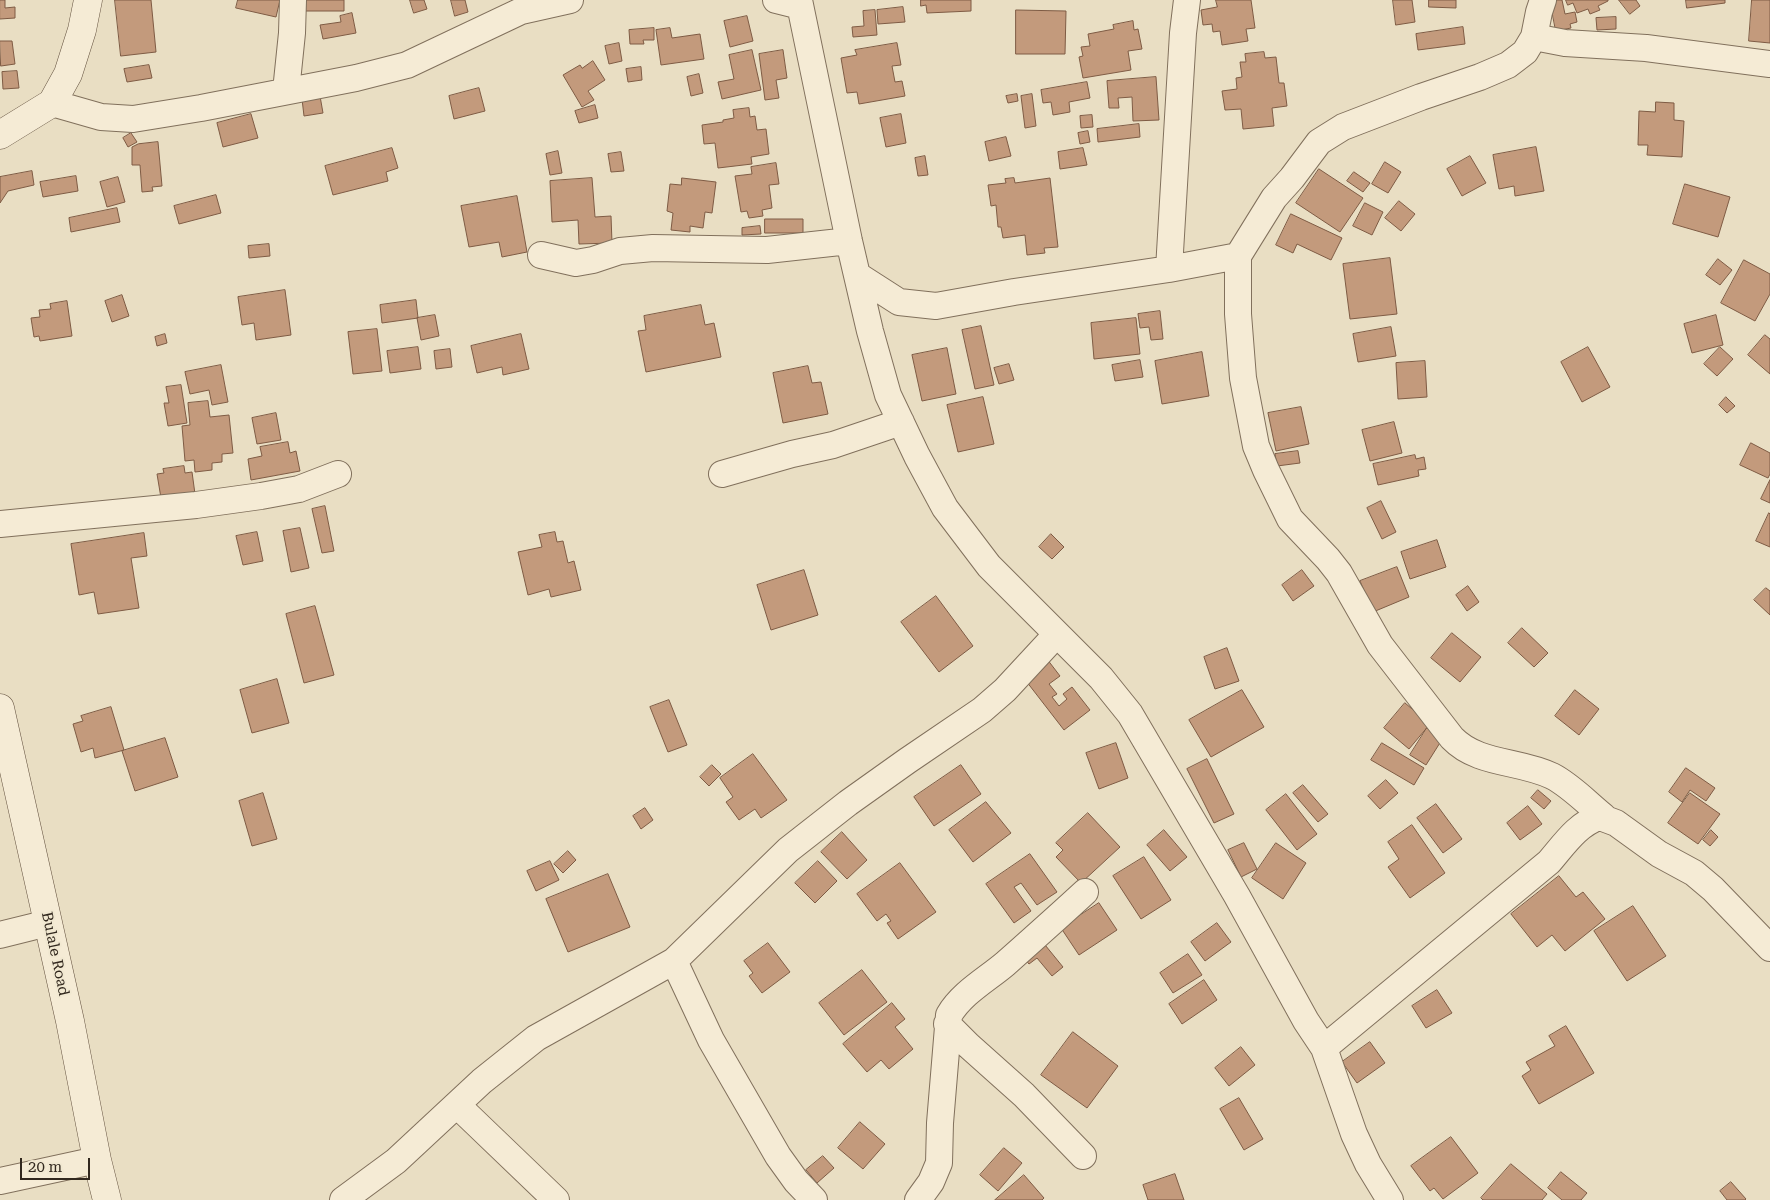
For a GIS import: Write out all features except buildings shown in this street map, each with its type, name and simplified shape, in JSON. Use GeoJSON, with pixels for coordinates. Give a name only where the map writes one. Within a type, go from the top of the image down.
{"type":"FeatureCollection","features":[{"type":"Feature","properties":{"kind":"street"},"geometry":{"type":"LineString","coordinates":[[0,135],[52,103],[68,74],[82,30],[88,0]]}},
{"type":"Feature","properties":{"kind":"street"},"geometry":{"type":"LineString","coordinates":[[286,91],[292,33],[293,0]]}},
{"type":"Feature","properties":{"kind":"street"},"geometry":{"type":"LineString","coordinates":[[52,103],[101,117],[133,119],[356,78],[407,66],[521,11],[570,0]]}},
{"type":"Feature","properties":{"kind":"street"},"geometry":{"type":"LineString","coordinates":[[1169,270],[1183,33],[1187,0]]}},
{"type":"Feature","properties":{"kind":"street"},"geometry":{"type":"LineString","coordinates":[[1543,0],[1534,37],[1524,52],[1508,66],[1343,127],[1319,142],[1292,178],[1274,198],[1238,256],[1238,314],[1243,378],[1256,446],[1290,519],[1339,573],[1380,646],[1457,742],[1474,754],[1513,763],[1552,776],[1603,816],[1616,823],[1659,854],[1694,873],[1713,889],[1770,948]]}},
{"type":"Feature","properties":{"kind":"street"},"geometry":{"type":"LineString","coordinates":[[791,2],[818,85],[849,241],[870,331],[888,395],[917,456],[945,508],[989,566],[1100,678],[1130,714],[1227,879],[1306,1021],[1324,1048],[1354,1134],[1368,1164],[1390,1200]]}},
{"type":"Feature","properties":{"kind":"street"},"geometry":{"type":"LineString","coordinates":[[1534,37],[1564,43],[1646,48],[1770,64]]}},
{"type":"Feature","properties":{"kind":"street"},"geometry":{"type":"LineString","coordinates":[[541,255],[576,263],[620,251],[653,248],[767,250],[849,241]]}},
{"type":"Feature","properties":{"kind":"street"},"geometry":{"type":"LineString","coordinates":[[857,275],[899,302],[936,306],[1014,292],[1169,270],[1238,256]]}},
{"type":"Feature","properties":{"kind":"street"},"geometry":{"type":"LineString","coordinates":[[722,474],[792,454],[833,445],[901,422]]}},
{"type":"Feature","properties":{"kind":"street"},"geometry":{"type":"LineString","coordinates":[[0,524],[196,505],[261,496],[299,489],[338,474]]}},
{"type":"Feature","properties":{"kind":"street"},"geometry":{"type":"LineString","coordinates":[[343,1200],[396,1161],[505,1062],[536,1038],[674,962],[788,850],[899,766],[982,710],[1005,690],[1056,635]]}},
{"type":"Feature","properties":{"kind":"street","name":"Bulale Road"},"geometry":{"type":"LineString","coordinates":[[0,712],[70,1021],[97,1160],[107,1200]]}},
{"type":"Feature","properties":{"kind":"street"},"geometry":{"type":"LineString","coordinates":[[1324,1048],[1549,862],[1576,831],[1590,820],[1603,816]]}},
{"type":"Feature","properties":{"kind":"street"},"geometry":{"type":"LineString","coordinates":[[918,1200],[931,1182],[939,1163],[940,1123],[949,1015],[954,1006],[1086,892]]}},
{"type":"Feature","properties":{"kind":"street"},"geometry":{"type":"LineString","coordinates":[[0,935],[48,923]]}},
{"type":"Feature","properties":{"kind":"street"},"geometry":{"type":"LineString","coordinates":[[674,962],[711,1040],[778,1156],[796,1182],[814,1200]]}},
{"type":"Feature","properties":{"kind":"street"},"geometry":{"type":"LineString","coordinates":[[947,1024],[1024,1095],[1083,1156]]}},
{"type":"Feature","properties":{"kind":"street"},"geometry":{"type":"LineString","coordinates":[[457,1105],[556,1200]]}},
{"type":"Feature","properties":{"kind":"street"},"geometry":{"type":"LineString","coordinates":[[0,1182],[97,1160]]}}]}
